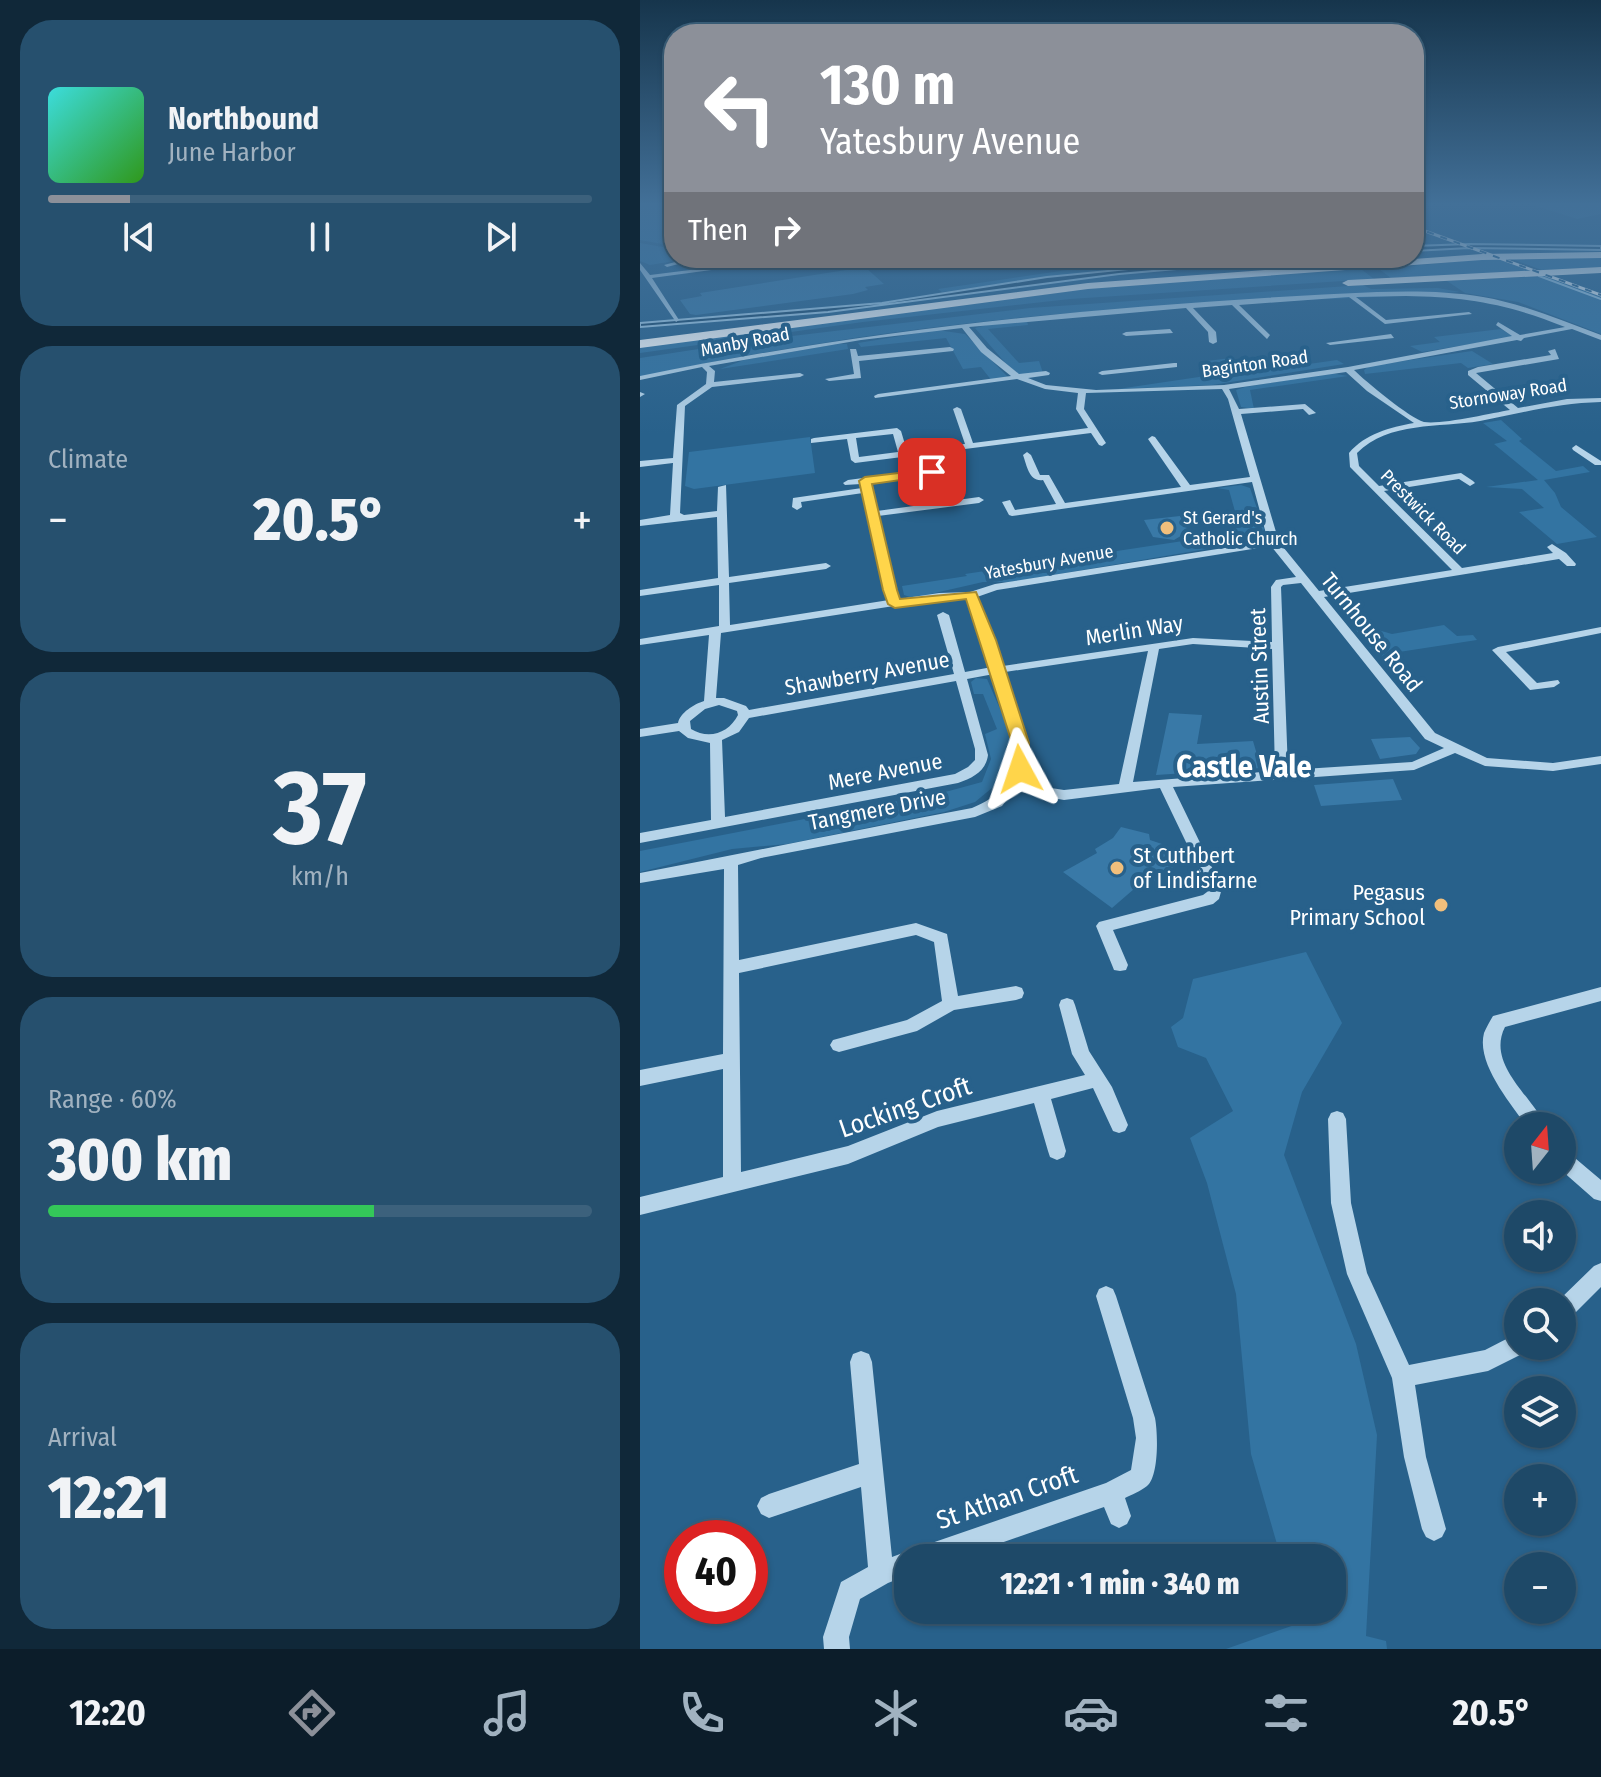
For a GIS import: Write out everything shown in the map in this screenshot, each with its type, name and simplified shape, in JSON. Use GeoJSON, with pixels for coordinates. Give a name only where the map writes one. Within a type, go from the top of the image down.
{"type":"FeatureCollection","features":[{"type":"Feature","properties":{"kind":"highway"},"geometry":{"type":"LineString","coordinates":[[640,344],[1072,288],[1162,280]]}},
{"type":"Feature","properties":{"kind":"highway"},"geometry":{"type":"LineString","coordinates":[[640,354],[989,309],[1147,295],[1407,280]]}},
{"type":"Feature","properties":{"kind":"street"},"geometry":{"type":"LineString","coordinates":[[650,280],[676,320]]}},
{"type":"Feature","properties":{"kind":"street","name":"Manby Road"},"geometry":{"type":"LineString","coordinates":[[640,378],[849,340],[964,326],[1106,311],[1352,297],[1432,294],[1478,298],[1522,308],[1601,338]]}},
{"type":"Feature","properties":{"kind":"street"},"geometry":{"type":"LineString","coordinates":[[1352,297],[1385,322],[1452,313],[1469,314]]}},
{"type":"Feature","properties":{"kind":"street"},"geometry":{"type":"LineString","coordinates":[[1234,303],[1267,337]]}},
{"type":"Feature","properties":{"kind":"street"},"geometry":{"type":"LineString","coordinates":[[1188,306],[1212,332],[1210,343],[1223,341]]}},
{"type":"Feature","properties":{"kind":"street"},"geometry":{"type":"LineString","coordinates":[[1106,311],[1128,336],[1170,331]]}},
{"type":"Feature","properties":{"kind":"street"},"geometry":{"type":"LineString","coordinates":[[1498,324],[1521,339]]}},
{"type":"Feature","properties":{"kind":"street","name":"Baginton Road"},"geometry":{"type":"LineString","coordinates":[[964,326],[1000,365],[1020,379],[1045,387],[1082,391],[1224,387],[1348,369],[1414,353],[1521,339],[1569,328]]}},
{"type":"Feature","properties":{"kind":"street"},"geometry":{"type":"LineString","coordinates":[[1381,328],[1401,343]]}},
{"type":"Feature","properties":{"kind":"street"},"geometry":{"type":"LineString","coordinates":[[1348,346],[1391,336]]}},
{"type":"Feature","properties":{"kind":"street"},"geometry":{"type":"LineString","coordinates":[[829,379],[858,376],[849,340]]}},
{"type":"Feature","properties":{"kind":"street"},"geometry":{"type":"LineString","coordinates":[[1337,350],[1327,340],[1380,342]]}},
{"type":"Feature","properties":{"kind":"street"},"geometry":{"type":"LineString","coordinates":[[854,359],[950,349]]}},
{"type":"Feature","properties":{"kind":"street"},"geometry":{"type":"LineString","coordinates":[[1517,411],[1471,373],[1478,369],[1551,359],[1556,357],[1552,351]]}},
{"type":"Feature","properties":{"kind":"street"},"geometry":{"type":"LineString","coordinates":[[1043,364],[1053,382]]}},
{"type":"Feature","properties":{"kind":"street"},"geometry":{"type":"LineString","coordinates":[[1112,391],[1099,369],[1174,365]]}},
{"type":"Feature","properties":{"kind":"street"},"geometry":{"type":"LineString","coordinates":[[706,367],[711,371],[710,385]]}},
{"type":"Feature","properties":{"kind":"street"},"geometry":{"type":"LineString","coordinates":[[1348,369],[1370,389],[1420,423]]}},
{"type":"Feature","properties":{"kind":"street"},"geometry":{"type":"LineString","coordinates":[[878,396],[1020,379],[1046,373]]}},
{"type":"Feature","properties":{"kind":"street"},"geometry":{"type":"LineString","coordinates":[[679,517],[674,510],[681,405],[710,385],[800,375]]}},
{"type":"Feature","properties":{"kind":"street","name":"Turnhouse Road"},"geometry":{"type":"LineString","coordinates":[[1224,387],[1236,412],[1256,479],[1258,497],[1274,543],[1430,736],[1485,762],[1532,768],[1601,760]]}},
{"type":"Feature","properties":{"kind":"street"},"geometry":{"type":"LineString","coordinates":[[1082,391],[1080,409],[1102,443]]}},
{"type":"Feature","properties":{"kind":"street","name":"Stornoway Road"},"geometry":{"type":"LineString","coordinates":[[1420,423],[1466,421],[1601,400]]}},
{"type":"Feature","properties":{"kind":"street"},"geometry":{"type":"LineString","coordinates":[[1236,412],[1305,406],[1312,413]]}},
{"type":"Feature","properties":{"kind":"street"},"geometry":{"type":"LineString","coordinates":[[957,409],[970,446]]}},
{"type":"Feature","properties":{"kind":"street","name":"Prestwick Road"},"geometry":{"type":"LineString","coordinates":[[1420,423],[1368,441],[1353,453],[1355,467],[1459,571]]}},
{"type":"Feature","properties":{"kind":"street"},"geometry":{"type":"LineString","coordinates":[[851,436],[856,464],[903,454],[1094,430]]}},
{"type":"Feature","properties":{"kind":"street"},"geometry":{"type":"LineString","coordinates":[[814,441],[897,431],[903,454]]}},
{"type":"Feature","properties":{"kind":"street"},"geometry":{"type":"LineString","coordinates":[[1152,439],[1187,488]]}},
{"type":"Feature","properties":{"kind":"street"},"geometry":{"type":"LineString","coordinates":[[1576,448],[1600,458]]}},
{"type":"Feature","properties":{"kind":"street"},"geometry":{"type":"LineString","coordinates":[[1027,455],[1037,478],[1046,477],[1062,506]]}},
{"type":"Feature","properties":{"kind":"street"},"geometry":{"type":"LineString","coordinates":[[640,464],[678,460]]}},
{"type":"Feature","properties":{"kind":"street"},"geometry":{"type":"LineString","coordinates":[[797,507],[796,500],[962,468]]}},
{"type":"Feature","properties":{"kind":"street"},"geometry":{"type":"LineString","coordinates":[[1378,489],[1461,476],[1470,483]]}},
{"type":"Feature","properties":{"kind":"street"},"geometry":{"type":"LineString","coordinates":[[1007,502],[1012,513],[1256,479]]}},
{"type":"Feature","properties":{"kind":"street"},"geometry":{"type":"LineString","coordinates":[[848,483],[866,486]]}},
{"type":"Feature","properties":{"kind":"street"},"geometry":{"type":"LineString","coordinates":[[866,486],[895,604]]}},
{"type":"Feature","properties":{"kind":"street"},"geometry":{"type":"LineString","coordinates":[[710,703],[725,581],[723,487]]}},
{"type":"Feature","properties":{"kind":"street"},"geometry":{"type":"LineString","coordinates":[[873,514],[979,500]]}},
{"type":"Feature","properties":{"kind":"street"},"geometry":{"type":"LineString","coordinates":[[640,523],[722,513]]}},
{"type":"Feature","properties":{"kind":"street","name":"Yatesbury Avenue"},"geometry":{"type":"LineString","coordinates":[[640,642],[971,595],[995,587],[1274,543]]}},
{"type":"Feature","properties":{"kind":"street"},"geometry":{"type":"LineString","coordinates":[[1552,547],[1571,564]]}},
{"type":"Feature","properties":{"kind":"street"},"geometry":{"type":"LineString","coordinates":[[1317,595],[1562,555]]}},
{"type":"Feature","properties":{"kind":"street"},"geometry":{"type":"LineString","coordinates":[[640,593],[826,566]]}},
{"type":"Feature","properties":{"kind":"street","name":"Austin Street"},"geometry":{"type":"LineString","coordinates":[[1282,774],[1276,587],[1280,582],[1305,579]]}},
{"type":"Feature","properties":{"kind":"street"},"geometry":{"type":"LineString","coordinates":[[971,595],[1021,743],[1020,769],[1011,786],[1064,795],[1164,783],[1414,766],[1453,749]]}},
{"type":"Feature","properties":{"kind":"street","name":"Mere Avenue"},"geometry":{"type":"LineString","coordinates":[[640,838],[958,778],[977,769],[983,759],[943,615]]}},
{"type":"Feature","properties":{"kind":"street"},"geometry":{"type":"LineString","coordinates":[[1554,683],[1534,687],[1498,650],[1601,630]]}},
{"type":"Feature","properties":{"kind":"street","name":"Merlin Way"},"geometry":{"type":"LineString","coordinates":[[997,670],[1205,640],[1278,646]]}},
{"type":"Feature","properties":{"kind":"street"},"geometry":{"type":"LineString","coordinates":[[1125,787],[1154,648]]}},
{"type":"Feature","properties":{"kind":"street","name":"Shawberry Avenue"},"geometry":{"type":"LineString","coordinates":[[744,715],[997,670]]}},
{"type":"Feature","properties":{"kind":"street"},"geometry":{"type":"LineString","coordinates":[[729,702],[742,709],[744,715],[733,731],[716,738],[690,735],[683,726],[687,715],[710,703],[729,702]]}},
{"type":"Feature","properties":{"kind":"street"},"geometry":{"type":"LineString","coordinates":[[640,733],[683,726]]}},
{"type":"Feature","properties":{"kind":"street"},"geometry":{"type":"LineString","coordinates":[[716,738],[718,823]]}},
{"type":"Feature","properties":{"kind":"street"},"geometry":{"type":"LineString","coordinates":[[1120,965],[1104,926],[1146,918],[1208,900],[1214,895],[1215,888],[1164,783]]}},
{"type":"Feature","properties":{"kind":"street","name":"Tangmere Drive"},"geometry":{"type":"LineString","coordinates":[[640,878],[703,865],[731,863],[760,853],[975,812],[997,803],[1011,786]]}},
{"type":"Feature","properties":{"kind":"street"},"geometry":{"type":"LineString","coordinates":[[731,863],[732,1183]]}},
{"type":"Feature","properties":{"kind":"street"},"geometry":{"type":"LineString","coordinates":[[731,968],[916,929],[941,938],[951,1004]]}},
{"type":"Feature","properties":{"kind":"street"},"geometry":{"type":"LineString","coordinates":[[839,1045],[911,1026],[951,1004],[1016,993]]}},
{"type":"Feature","properties":{"kind":"street"},"geometry":{"type":"LineString","coordinates":[[1528,1112],[1490,1049],[1491,1031],[1499,1021],[1601,994]]}},
{"type":"Feature","properties":{"kind":"street"},"geometry":{"type":"LineString","coordinates":[[1067,1005],[1081,1054],[1106,1093],[1119,1125]]}},
{"type":"Feature","properties":{"kind":"street"},"geometry":{"type":"LineString","coordinates":[[640,1078],[731,1060]]}},
{"type":"Feature","properties":{"kind":"street","name":"Locking Croft"},"geometry":{"type":"LineString","coordinates":[[640,1206],[848,1155],[937,1119],[1095,1080]]}},
{"type":"Feature","properties":{"kind":"street"},"geometry":{"type":"LineString","coordinates":[[1040,1093],[1057,1151]]}},
{"type":"Feature","properties":{"kind":"street"},"geometry":{"type":"LineString","coordinates":[[1337,1119],[1341,1203],[1357,1274],[1403,1377],[1415,1457],[1434,1529]]}},
{"type":"Feature","properties":{"kind":"street"},"geometry":{"type":"LineString","coordinates":[[1576,1171],[1601,1192]]}},
{"type":"Feature","properties":{"kind":"street"},"geometry":{"type":"LineString","coordinates":[[1576,1298],[1601,1273]]}},
{"type":"Feature","properties":{"kind":"street","name":"St Athan Croft"},"geometry":{"type":"LineString","coordinates":[[963,1544],[1111,1493],[1141,1477],[1147,1438],[1144,1418],[1106,1296]]}},
{"type":"Feature","properties":{"kind":"street"},"geometry":{"type":"LineString","coordinates":[[1403,1377],[1488,1360],[1504,1351]]}},
{"type":"Feature","properties":{"kind":"street"},"geometry":{"type":"LineString","coordinates":[[861,1362],[881,1573]]}},
{"type":"Feature","properties":{"kind":"street"},"geometry":{"type":"LineString","coordinates":[[769,1506],[871,1472]]}},
{"type":"Feature","properties":{"kind":"street","name":"St Athan Croft"},"geometry":{"type":"LineString","coordinates":[[1111,1493],[1119,1516]]}},
{"type":"Feature","properties":{"kind":"street"},"geometry":{"type":"LineString","coordinates":[[837,1649],[836,1637],[850,1591],[894,1568]]}},
{"type":"Feature","properties":{"kind":"shaded area"},"geometry":{"type":"Polygon","coordinates":[[[1000,280],[1032,280],[942,292],[938,289],[1000,280]]]}},
{"type":"Feature","properties":{"kind":"shaded area"},"geometry":{"type":"Polygon","coordinates":[[[1028,280],[1073,280],[828,312],[640,327],[640,323],[882,303],[1028,280]]]}},
{"type":"Feature","properties":{"kind":"shaded area"},"geometry":{"type":"Polygon","coordinates":[[[1203,280],[1360,280],[1070,299],[863,322],[640,353],[640,347],[1102,287],[1203,280]]]}},
{"type":"Feature","properties":{"kind":"shaded area"},"geometry":{"type":"Polygon","coordinates":[[[1556,280],[1601,296],[1601,334],[1518,302],[1465,293],[1447,281],[1556,280]]]}},
{"type":"Feature","properties":{"kind":"shaded area"},"geometry":{"type":"Polygon","coordinates":[[[1363,285],[1371,289],[1438,288],[1460,292],[1141,308],[981,322],[810,345],[640,377],[640,358],[757,340],[1030,308],[1363,285]]]}},
{"type":"Feature","properties":{"kind":"shaded area"},"geometry":{"type":"Polygon","coordinates":[[[1027,321],[1028,325],[988,329],[1019,363],[1039,361],[1043,373],[1021,376],[1008,366],[975,328],[1027,321]]]}},
{"type":"Feature","properties":{"kind":"shaded area"},"geometry":{"type":"Polygon","coordinates":[[[1501,329],[1514,337],[1422,352],[1410,346],[1440,342],[1434,337],[1501,329]]]}},
{"type":"Feature","properties":{"kind":"shaded area"},"geometry":{"type":"Polygon","coordinates":[[[937,330],[965,334],[1009,378],[992,381],[981,367],[963,369],[946,338],[861,347],[858,343],[937,330]]]}},
{"type":"Feature","properties":{"kind":"shaded area"},"geometry":{"type":"Polygon","coordinates":[[[847,344],[848,349],[720,369],[744,360],[847,344]]]}},
{"type":"Feature","properties":{"kind":"shaded area"},"geometry":{"type":"Polygon","coordinates":[[[1472,351],[1493,364],[1468,368],[1461,363],[1365,374],[1364,370],[1369,366],[1472,351]]]}},
{"type":"Feature","properties":{"kind":"shaded area"},"geometry":{"type":"Polygon","coordinates":[[[1231,358],[1246,373],[1337,360],[1344,364],[1212,385],[1118,389],[1219,374],[1207,361],[1231,358]]]}},
{"type":"Feature","properties":{"kind":"shaded area"},"geometry":{"type":"Polygon","coordinates":[[[1330,373],[1348,376],[1250,390],[1254,409],[1241,407],[1236,390],[1245,387],[1330,373]]]}},
{"type":"Feature","properties":{"kind":"shaded area"},"geometry":{"type":"Polygon","coordinates":[[[1501,420],[1522,439],[1519,441],[1556,471],[1583,466],[1590,472],[1544,480],[1561,507],[1597,537],[1557,544],[1519,512],[1544,508],[1522,489],[1486,487],[1538,480],[1494,444],[1507,441],[1483,423],[1501,420]]]}},
{"type":"Feature","properties":{"kind":"shaded area"},"geometry":{"type":"Polygon","coordinates":[[[810,437],[815,473],[694,489],[685,486],[689,452],[810,437]]]}},
{"type":"Feature","properties":{"kind":"shaded area"},"geometry":{"type":"Polygon","coordinates":[[[1241,485],[1250,488],[1264,529],[1259,538],[1248,542],[1011,582],[983,582],[913,598],[904,595],[902,586],[967,576],[965,574],[1236,533],[1225,516],[1236,515],[1229,490],[1217,488],[1241,485]]]}},
{"type":"Feature","properties":{"kind":"shaded area"},"geometry":{"type":"Polygon","coordinates":[[[1348,595],[1378,630],[1392,634],[1444,625],[1457,636],[1473,635],[1477,640],[1386,654],[1391,663],[1370,648],[1336,604],[1337,597],[1348,595]]]}},
{"type":"Feature","properties":{"kind":"shaded area"},"geometry":{"type":"Polygon","coordinates":[[[976,678],[987,679],[1013,739],[1009,758],[992,788],[975,802],[944,812],[787,844],[732,849],[640,872],[640,851],[982,782],[991,759],[985,734],[997,729],[983,694],[974,694],[971,682],[976,678]]]}},
{"type":"Feature","properties":{"kind":"shaded area"},"geometry":{"type":"Polygon","coordinates":[[[1306,952],[1342,1023],[1302,1092],[1284,1155],[1356,1344],[1377,1435],[1366,1636],[1386,1641],[1387,1649],[1226,1649],[1297,1624],[1346,1624],[1346,1544],[1277,1544],[1251,1454],[1236,1294],[1207,1183],[1190,1138],[1233,1111],[1206,1058],[1178,1047],[1171,1027],[1183,1018],[1193,979],[1306,952]]]}},
{"type":"Feature","properties":{"kind":"building"},"geometry":{"type":"Polygon","coordinates":[[[783,280],[879,280],[884,284],[865,287],[868,290],[853,294],[690,314],[680,300],[702,296],[700,293],[783,280]]]}},
{"type":"Feature","properties":{"kind":"building","name":"St Gerard's Catholic Church"},"geometry":{"type":"Polygon","coordinates":[[[1180,516],[1189,531],[1174,540],[1153,537],[1144,520],[1180,516]]]}},
{"type":"Feature","properties":{"kind":"building"},"geometry":{"type":"Polygon","coordinates":[[[1169,713],[1202,715],[1197,744],[1253,741],[1261,768],[1156,775],[1169,713]]]}},
{"type":"Feature","properties":{"kind":"building"},"geometry":{"type":"Polygon","coordinates":[[[1410,737],[1420,748],[1416,754],[1380,759],[1371,739],[1410,737]]]}},
{"type":"Feature","properties":{"kind":"building"},"geometry":{"type":"Polygon","coordinates":[[[1393,779],[1402,800],[1321,806],[1314,785],[1393,779]]]}},
{"type":"Feature","properties":{"kind":"building","name":"St Cuthbert of Lindisfarne"},"geometry":{"type":"Polygon","coordinates":[[[1121,827],[1149,834],[1150,840],[1168,846],[1174,852],[1172,870],[1166,867],[1155,881],[1149,876],[1112,908],[1063,872],[1097,853],[1095,849],[1113,838],[1121,827]]]}},
{"type":"Feature","properties":{"kind":"waterway"},"geometry":{"type":"LineString","coordinates":[[1550,280],[1601,299]]}},
{"type":"Feature","properties":{"kind":"railway"},"geometry":{"type":"LineString","coordinates":[[1560,280],[1601,295]]}},
{"type":"Feature","properties":{"kind":"place","name":"St Gerard's Catholic Church"},"geometry":{"type":"Point","coordinates":[1167,528]}},
{"type":"Feature","properties":{"kind":"place","name":"St Cuthbert of Lindisfarne"},"geometry":{"type":"Point","coordinates":[1117,868]}},
{"type":"Feature","properties":{"kind":"place","name":"Pegasus Primary School"},"geometry":{"type":"Point","coordinates":[1441,905]}},
{"type":"Feature","properties":{"kind":"district","name":"Castle Vale"},"geometry":{"type":"Point","coordinates":[1244,767]}},
{"type":"Feature","properties":{"kind":"route"},"geometry":{"type":"LineString","coordinates":[[932,472],[865,481],[890,590],[895,604],[939,596],[971,595],[989,640],[1021,743],[1020,769]]}}]}
